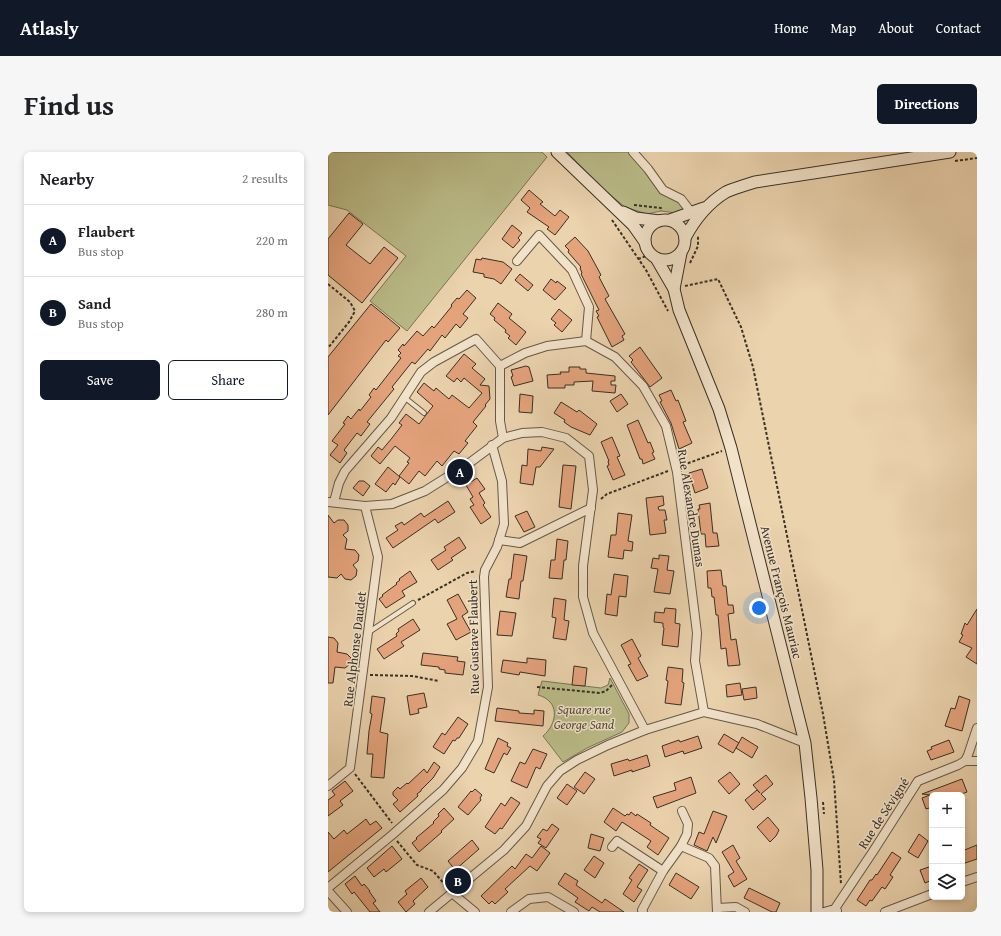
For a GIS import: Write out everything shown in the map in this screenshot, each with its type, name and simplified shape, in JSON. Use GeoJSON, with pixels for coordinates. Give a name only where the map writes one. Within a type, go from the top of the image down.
{"type":"FeatureCollection","features":[{"type":"Feature","properties":{"kind":"street","name":"Avenue François Mauriac"},"geometry":{"type":"LineString","coordinates":[[558,152],[633,225],[645,242],[647,249],[674,289],[679,310],[719,409],[732,448],[800,741],[811,798],[817,870],[826,911]]}},
{"type":"Feature","properties":{"kind":"street"},"geometry":{"type":"LineString","coordinates":[[633,152],[648,169],[663,190],[681,199],[691,212]]}},
{"type":"Feature","properties":{"kind":"street"},"geometry":{"type":"LineString","coordinates":[[645,242],[648,229],[664,221],[706,207],[726,192],[756,182],[952,157]]}},
{"type":"Feature","properties":{"kind":"street","name":"Avenue François Mauriac"},"geometry":{"type":"LineString","coordinates":[[674,289],[680,253],[685,243],[685,238],[695,219],[706,207]]}},
{"type":"Feature","properties":{"kind":"street","name":"Avenue François Mauriac"},"geometry":{"type":"LineString","coordinates":[[614,208],[636,218],[664,221]]}},
{"type":"Feature","properties":{"kind":"street"},"geometry":{"type":"LineString","coordinates":[[664,221],[680,226],[685,238]]}},
{"type":"Feature","properties":{"kind":"street"},"geometry":{"type":"LineString","coordinates":[[500,366],[525,353],[547,346],[586,341],[589,307],[572,270],[539,235],[517,261]]}},
{"type":"Feature","properties":{"kind":"street"},"geometry":{"type":"LineString","coordinates":[[653,256],[665,260],[671,260],[680,253]]}},
{"type":"Feature","properties":{"kind":"street"},"geometry":{"type":"LineString","coordinates":[[503,438],[500,421],[500,366],[476,339],[434,362],[421,372],[391,418],[345,471],[338,483],[331,502],[365,506],[392,504],[424,491],[468,464],[503,438],[522,433],[542,432],[566,438],[589,456],[593,490],[583,566],[583,597],[593,633],[645,730]]}},
{"type":"Feature","properties":{"kind":"street","name":"Rue Alexandre Dumas"},"geometry":{"type":"LineString","coordinates":[[586,341],[615,357],[643,386],[666,426],[676,468],[697,633],[695,661],[704,712]]}},
{"type":"Feature","properties":{"kind":"street","name":"Rue Gustave Flaubert"},"geometry":{"type":"LineString","coordinates":[[328,888],[443,790],[462,768],[478,741],[488,687],[484,576],[485,570],[497,547],[504,524],[502,481],[492,445]]}},
{"type":"Feature","properties":{"kind":"street","name":"Rue Alphonse Daudet"},"geometry":{"type":"LineString","coordinates":[[350,768],[378,557],[365,506]]}},
{"type":"Feature","properties":{"kind":"street"},"geometry":{"type":"LineString","coordinates":[[499,540],[520,543],[591,508]]}},
{"type":"Feature","properties":{"kind":"street"},"geometry":{"type":"LineString","coordinates":[[429,912],[504,850],[526,826],[547,786],[560,771],[577,760],[645,730],[704,712],[757,724],[800,741]]}},
{"type":"Feature","properties":{"kind":"street"},"geometry":{"type":"LineString","coordinates":[[977,728],[965,761],[977,761]]}},
{"type":"Feature","properties":{"kind":"street","name":"Rue de Sévigné"},"geometry":{"type":"LineString","coordinates":[[826,911],[842,896],[874,850],[918,781],[958,766],[965,761]]}},
{"type":"Feature","properties":{"kind":"street"},"geometry":{"type":"LineString","coordinates":[[328,786],[350,768]]}},
{"type":"Feature","properties":{"kind":"street"},"geometry":{"type":"LineString","coordinates":[[642,912],[663,871],[681,846],[687,834],[688,824],[682,811]]}},
{"type":"Feature","properties":{"kind":"street"},"geometry":{"type":"LineString","coordinates":[[612,847],[617,841],[663,871]]}},
{"type":"Feature","properties":{"kind":"street"},"geometry":{"type":"LineString","coordinates":[[681,846],[709,858],[715,866],[716,910],[736,907],[745,912]]}},
{"type":"Feature","properties":{"kind":"street"},"geometry":{"type":"LineString","coordinates":[[965,881],[977,876]]}},
{"type":"Feature","properties":{"kind":"street"},"geometry":{"type":"LineString","coordinates":[[328,891],[347,912]]}},
{"type":"Feature","properties":{"kind":"street"},"geometry":{"type":"LineString","coordinates":[[452,892],[475,912]]}},
{"type":"Feature","properties":{"kind":"street"},"geometry":{"type":"LineString","coordinates":[[885,912],[929,895]]}},
{"type":"Feature","properties":{"kind":"street"},"geometry":{"type":"LineString","coordinates":[[511,912],[529,899],[548,897],[574,912]]}},
{"type":"Feature","properties":{"kind":"lane"},"geometry":{"type":"LineString","coordinates":[[404,397],[424,413]]}},
{"type":"Feature","properties":{"kind":"lane"},"geometry":{"type":"LineString","coordinates":[[369,632],[413,603]]}},
{"type":"Feature","properties":{"kind":"path"},"geometry":{"type":"LineString","coordinates":[[952,157],[977,158]]}},
{"type":"Feature","properties":{"kind":"path"},"geometry":{"type":"LineString","coordinates":[[628,204],[661,208]]}},
{"type":"Feature","properties":{"kind":"path"},"geometry":{"type":"LineString","coordinates":[[698,233],[698,246]]}},
{"type":"Feature","properties":{"kind":"path"},"geometry":{"type":"LineString","coordinates":[[628,243],[646,270],[670,314]]}},
{"type":"Feature","properties":{"kind":"path"},"geometry":{"type":"LineString","coordinates":[[638,259],[653,256]]}},
{"type":"Feature","properties":{"kind":"path"},"geometry":{"type":"LineString","coordinates":[[674,289],[718,279],[741,327],[753,367],[824,721],[834,780],[842,896]]}},
{"type":"Feature","properties":{"kind":"path"},"geometry":{"type":"LineString","coordinates":[[328,284],[350,302],[354,311],[349,322],[328,348]]}},
{"type":"Feature","properties":{"kind":"path"},"geometry":{"type":"LineString","coordinates":[[591,508],[607,494],[732,448]]}},
{"type":"Feature","properties":{"kind":"path"},"geometry":{"type":"LineString","coordinates":[[413,603],[467,573],[485,570]]}},
{"type":"Feature","properties":{"kind":"path"},"geometry":{"type":"LineString","coordinates":[[363,675],[412,676],[439,681]]}},
{"type":"Feature","properties":{"kind":"path"},"geometry":{"type":"LineString","coordinates":[[537,687],[600,693],[606,691],[610,686]]}},
{"type":"Feature","properties":{"kind":"path"},"geometry":{"type":"LineString","coordinates":[[350,768],[417,865],[433,871],[452,892]]}},
{"type":"Feature","properties":{"kind":"green space"},"geometry":{"type":"Polygon","coordinates":[[[328,152],[542,152],[547,157],[407,331],[370,301],[406,256],[347,210],[328,205],[328,152]]]}},
{"type":"Feature","properties":{"kind":"green space"},"geometry":{"type":"Polygon","coordinates":[[[567,152],[629,152],[651,177],[678,199],[685,211],[676,213],[661,211],[647,214],[625,207],[602,188],[567,152]]]}},
{"type":"Feature","properties":{"kind":"green space","name":"Square rue George Sand"},"geometry":{"type":"Polygon","coordinates":[[[610,678],[629,714],[629,723],[622,732],[587,748],[563,762],[543,736],[552,725],[554,713],[550,702],[538,695],[542,681],[601,688],[608,685],[610,678]]]}},
{"type":"Feature","properties":{"kind":"building"},"geometry":{"type":"Polygon","coordinates":[[[529,190],[543,202],[540,204],[555,216],[560,210],[569,217],[555,235],[547,229],[549,227],[527,212],[530,208],[521,200],[529,190]]]}},
{"type":"Feature","properties":{"kind":"building"},"geometry":{"type":"Polygon","coordinates":[[[349,213],[363,224],[346,245],[370,264],[384,247],[398,258],[362,303],[328,275],[328,239],[349,213]]]}},
{"type":"Feature","properties":{"kind":"building"},"geometry":{"type":"Polygon","coordinates":[[[512,225],[522,233],[518,238],[520,240],[513,248],[502,239],[512,225]]]}},
{"type":"Feature","properties":{"kind":"building"},"geometry":{"type":"Polygon","coordinates":[[[575,237],[588,251],[601,275],[599,277],[609,296],[605,299],[625,334],[622,336],[624,340],[612,347],[597,317],[599,316],[596,311],[599,310],[581,274],[581,267],[568,252],[569,250],[565,246],[575,237]]]}},
{"type":"Feature","properties":{"kind":"building"},"geometry":{"type":"Polygon","coordinates":[[[482,258],[503,262],[512,269],[501,284],[494,279],[484,277],[484,274],[473,272],[476,259],[481,260],[482,258]]]}},
{"type":"Feature","properties":{"kind":"building"},"geometry":{"type":"Polygon","coordinates":[[[520,274],[533,285],[528,291],[515,280],[520,274]]]}},
{"type":"Feature","properties":{"kind":"building"},"geometry":{"type":"Polygon","coordinates":[[[551,279],[556,283],[557,281],[566,288],[555,300],[543,290],[551,279]]]}},
{"type":"Feature","properties":{"kind":"building"},"geometry":{"type":"Polygon","coordinates":[[[467,290],[476,298],[463,314],[468,318],[460,328],[456,324],[445,338],[442,335],[430,351],[428,349],[415,364],[412,362],[392,387],[394,389],[367,422],[370,424],[361,436],[357,433],[344,450],[347,453],[340,463],[330,455],[338,445],[332,441],[345,424],[343,423],[348,416],[351,419],[359,409],[360,411],[371,397],[369,395],[374,388],[376,390],[401,358],[398,356],[401,353],[398,350],[403,344],[404,346],[417,331],[423,336],[432,326],[434,328],[457,298],[459,299],[467,290]]]}},
{"type":"Feature","properties":{"kind":"building"},"geometry":{"type":"Polygon","coordinates":[[[498,303],[512,314],[509,318],[526,332],[516,345],[508,338],[510,336],[505,332],[506,330],[494,320],[495,318],[490,314],[498,303]]]}},
{"type":"Feature","properties":{"kind":"building"},"geometry":{"type":"Polygon","coordinates":[[[371,304],[400,328],[388,342],[386,340],[328,415],[328,357],[371,304]]]}},
{"type":"Feature","properties":{"kind":"building"},"geometry":{"type":"Polygon","coordinates":[[[559,309],[572,320],[562,332],[554,325],[556,323],[551,319],[559,309]]]}},
{"type":"Feature","properties":{"kind":"building"},"geometry":{"type":"Polygon","coordinates":[[[640,347],[662,378],[650,387],[631,362],[633,360],[629,356],[640,347]]]}},
{"type":"Feature","properties":{"kind":"building"},"geometry":{"type":"Polygon","coordinates":[[[464,354],[476,364],[472,368],[485,379],[480,385],[489,386],[490,399],[473,422],[477,426],[465,441],[468,443],[459,454],[454,451],[442,466],[437,461],[425,476],[419,471],[409,484],[399,476],[409,463],[407,462],[410,458],[395,446],[380,464],[371,456],[378,447],[382,450],[392,438],[402,425],[399,423],[406,414],[419,424],[433,406],[417,392],[424,383],[434,391],[436,388],[449,399],[452,395],[469,408],[482,393],[464,378],[461,382],[457,378],[454,382],[446,376],[464,354]]]}},
{"type":"Feature","properties":{"kind":"building"},"geometry":{"type":"Polygon","coordinates":[[[526,366],[529,367],[533,381],[514,386],[511,377],[513,376],[511,370],[526,366]]]}},
{"type":"Feature","properties":{"kind":"building"},"geometry":{"type":"Polygon","coordinates":[[[569,367],[580,367],[580,369],[586,369],[586,373],[615,376],[615,381],[611,381],[611,385],[616,385],[615,393],[592,391],[593,381],[574,382],[574,385],[565,385],[565,388],[548,388],[547,375],[561,374],[560,372],[569,372],[569,367]]]}},
{"type":"Feature","properties":{"kind":"building"},"geometry":{"type":"Polygon","coordinates":[[[671,390],[676,401],[678,400],[686,421],[683,422],[692,443],[679,449],[671,423],[660,402],[662,401],[659,395],[671,390]]]}},
{"type":"Feature","properties":{"kind":"building"},"geometry":{"type":"Polygon","coordinates":[[[520,394],[533,396],[532,413],[519,412],[520,394]]]}},
{"type":"Feature","properties":{"kind":"building"},"geometry":{"type":"Polygon","coordinates":[[[621,394],[628,404],[617,412],[610,401],[621,394]]]}},
{"type":"Feature","properties":{"kind":"building"},"geometry":{"type":"Polygon","coordinates":[[[561,402],[577,412],[579,410],[597,424],[590,435],[571,427],[564,422],[565,420],[554,413],[561,402]]]}},
{"type":"Feature","properties":{"kind":"building"},"geometry":{"type":"Polygon","coordinates":[[[638,420],[648,443],[650,442],[655,459],[643,464],[627,425],[638,420]]]}},
{"type":"Feature","properties":{"kind":"building"},"geometry":{"type":"Polygon","coordinates":[[[612,437],[620,456],[617,457],[625,475],[613,480],[607,466],[609,465],[609,461],[601,442],[612,437]]]}},
{"type":"Feature","properties":{"kind":"building"},"geometry":{"type":"Polygon","coordinates":[[[542,447],[554,449],[540,467],[536,467],[533,485],[520,483],[522,465],[527,466],[528,449],[541,451],[542,447]]]}},
{"type":"Feature","properties":{"kind":"building"},"geometry":{"type":"Polygon","coordinates":[[[563,465],[576,466],[571,509],[559,507],[563,465]]]}},
{"type":"Feature","properties":{"kind":"building"},"geometry":{"type":"Polygon","coordinates":[[[388,467],[400,477],[395,485],[393,483],[386,492],[375,484],[388,467]]]}},
{"type":"Feature","properties":{"kind":"building"},"geometry":{"type":"Polygon","coordinates":[[[702,469],[708,488],[695,493],[689,473],[702,469]]]}},
{"type":"Feature","properties":{"kind":"building"},"geometry":{"type":"Polygon","coordinates":[[[477,478],[485,489],[479,493],[485,503],[483,505],[491,517],[481,524],[470,507],[474,505],[470,499],[473,497],[466,485],[477,478]]]}},
{"type":"Feature","properties":{"kind":"building"},"geometry":{"type":"Polygon","coordinates":[[[359,481],[364,481],[370,486],[363,496],[353,488],[359,481]]]}},
{"type":"Feature","properties":{"kind":"building"},"geometry":{"type":"Polygon","coordinates":[[[663,496],[664,505],[658,507],[659,510],[665,510],[667,520],[664,520],[666,533],[650,535],[646,498],[663,496]]]}},
{"type":"Feature","properties":{"kind":"building"},"geometry":{"type":"Polygon","coordinates":[[[448,501],[455,512],[438,523],[435,519],[393,548],[386,538],[398,530],[395,526],[402,522],[404,525],[421,513],[424,517],[448,501]]]}},
{"type":"Feature","properties":{"kind":"building"},"geometry":{"type":"Polygon","coordinates":[[[710,503],[713,533],[717,533],[719,546],[706,547],[705,534],[701,534],[698,509],[700,509],[699,505],[710,503]]]}},
{"type":"Feature","properties":{"kind":"building"},"geometry":{"type":"Polygon","coordinates":[[[527,511],[535,527],[524,532],[515,516],[527,511]]]}},
{"type":"Feature","properties":{"kind":"building"},"geometry":{"type":"Polygon","coordinates":[[[618,513],[632,515],[628,541],[633,542],[632,551],[624,550],[623,559],[608,557],[611,535],[616,535],[618,513]]]}},
{"type":"Feature","properties":{"kind":"building"},"geometry":{"type":"Polygon","coordinates":[[[328,515],[334,523],[338,520],[344,520],[348,525],[348,531],[343,535],[347,539],[345,549],[355,550],[359,555],[358,561],[353,565],[357,570],[356,576],[351,580],[345,579],[341,574],[337,578],[328,577],[328,515]]]}},
{"type":"Feature","properties":{"kind":"building"},"geometry":{"type":"Polygon","coordinates":[[[459,537],[466,548],[451,558],[453,560],[438,570],[431,560],[446,550],[444,547],[459,537]]]}},
{"type":"Feature","properties":{"kind":"building"},"geometry":{"type":"Polygon","coordinates":[[[557,539],[568,541],[562,579],[549,578],[551,560],[555,560],[557,539]]]}},
{"type":"Feature","properties":{"kind":"building"},"geometry":{"type":"Polygon","coordinates":[[[514,554],[527,556],[523,581],[521,581],[519,599],[506,597],[509,579],[511,579],[514,554]]]}},
{"type":"Feature","properties":{"kind":"building"},"geometry":{"type":"Polygon","coordinates":[[[659,555],[669,556],[667,570],[674,571],[670,594],[654,592],[658,569],[651,568],[653,558],[659,559],[659,555]]]}},
{"type":"Feature","properties":{"kind":"building"},"geometry":{"type":"Polygon","coordinates":[[[721,570],[723,586],[726,586],[728,605],[733,605],[734,613],[728,614],[731,640],[736,639],[740,665],[728,666],[726,648],[721,649],[718,615],[716,615],[714,597],[712,597],[711,588],[708,588],[707,571],[721,570]]]}},
{"type":"Feature","properties":{"kind":"building"},"geometry":{"type":"Polygon","coordinates":[[[410,571],[417,582],[402,591],[405,596],[386,608],[379,599],[397,584],[396,583],[400,580],[399,579],[410,571]]]}},
{"type":"Feature","properties":{"kind":"building"},"geometry":{"type":"Polygon","coordinates":[[[614,574],[628,576],[626,597],[619,596],[617,616],[605,614],[607,594],[611,595],[614,574]]]}},
{"type":"Feature","properties":{"kind":"building"},"geometry":{"type":"Polygon","coordinates":[[[458,594],[468,612],[462,616],[471,632],[456,640],[447,624],[457,619],[447,600],[458,594]]]}},
{"type":"Feature","properties":{"kind":"building"},"geometry":{"type":"Polygon","coordinates":[[[554,598],[566,600],[564,620],[569,621],[566,640],[553,638],[556,618],[552,617],[554,598]]]}},
{"type":"Feature","properties":{"kind":"building"},"geometry":{"type":"Polygon","coordinates":[[[665,608],[676,609],[675,623],[680,624],[678,647],[662,645],[664,628],[663,623],[654,622],[655,612],[664,613],[665,608]]]}},
{"type":"Feature","properties":{"kind":"building"},"geometry":{"type":"Polygon","coordinates":[[[977,609],[977,664],[966,657],[972,648],[959,642],[963,635],[961,634],[965,623],[967,625],[977,609]]]}},
{"type":"Feature","properties":{"kind":"building"},"geometry":{"type":"Polygon","coordinates":[[[500,611],[516,613],[512,636],[497,635],[500,611]]]}},
{"type":"Feature","properties":{"kind":"building"},"geometry":{"type":"Polygon","coordinates":[[[413,619],[420,630],[401,642],[404,646],[384,659],[377,649],[397,636],[396,634],[399,631],[398,629],[413,619]]]}},
{"type":"Feature","properties":{"kind":"building"},"geometry":{"type":"Polygon","coordinates":[[[328,637],[334,638],[338,643],[337,652],[347,654],[351,658],[350,664],[345,668],[335,667],[333,683],[328,683],[328,637]]]}},
{"type":"Feature","properties":{"kind":"building"},"geometry":{"type":"Polygon","coordinates":[[[632,639],[641,656],[638,658],[648,676],[637,681],[628,665],[631,664],[621,645],[632,639]]]}},
{"type":"Feature","properties":{"kind":"building"},"geometry":{"type":"Polygon","coordinates":[[[423,653],[458,657],[457,661],[465,662],[463,675],[445,673],[445,670],[439,669],[439,667],[421,665],[423,653]]]}},
{"type":"Feature","properties":{"kind":"building"},"geometry":{"type":"Polygon","coordinates":[[[527,658],[546,660],[545,676],[520,672],[519,675],[501,672],[503,660],[527,663],[527,658]]]}},
{"type":"Feature","properties":{"kind":"building"},"geometry":{"type":"Polygon","coordinates":[[[574,666],[587,668],[585,686],[572,685],[574,666]]]}},
{"type":"Feature","properties":{"kind":"building"},"geometry":{"type":"Polygon","coordinates":[[[668,667],[683,669],[682,682],[684,683],[681,705],[665,703],[668,667]]]}},
{"type":"Feature","properties":{"kind":"building"},"geometry":{"type":"Polygon","coordinates":[[[740,683],[742,695],[727,697],[726,685],[740,683]]]}},
{"type":"Feature","properties":{"kind":"building"},"geometry":{"type":"Polygon","coordinates":[[[756,687],[757,698],[744,700],[742,689],[756,687]]]}},
{"type":"Feature","properties":{"kind":"building"},"geometry":{"type":"Polygon","coordinates":[[[424,693],[427,707],[418,709],[419,713],[410,715],[407,696],[424,693]]]}},
{"type":"Feature","properties":{"kind":"building"},"geometry":{"type":"Polygon","coordinates":[[[372,696],[385,698],[380,732],[388,734],[384,778],[371,777],[373,754],[367,754],[372,714],[370,713],[372,696]]]}},
{"type":"Feature","properties":{"kind":"building"},"geometry":{"type":"Polygon","coordinates":[[[959,696],[970,700],[962,731],[945,726],[951,708],[955,709],[959,696]]]}},
{"type":"Feature","properties":{"kind":"building"},"geometry":{"type":"Polygon","coordinates":[[[497,708],[519,711],[519,713],[534,714],[534,710],[544,711],[543,726],[495,721],[497,708]]]}},
{"type":"Feature","properties":{"kind":"building"},"geometry":{"type":"Polygon","coordinates":[[[458,717],[468,724],[459,738],[455,741],[453,740],[444,754],[433,747],[442,733],[445,735],[458,717]]]}},
{"type":"Feature","properties":{"kind":"building"},"geometry":{"type":"Polygon","coordinates":[[[724,734],[739,743],[733,753],[718,744],[724,734]]]}},
{"type":"Feature","properties":{"kind":"building"},"geometry":{"type":"Polygon","coordinates":[[[698,736],[702,748],[684,754],[683,751],[665,757],[662,746],[679,740],[680,742],[698,736]]]}},
{"type":"Feature","properties":{"kind":"building"},"geometry":{"type":"Polygon","coordinates":[[[742,737],[758,747],[752,758],[736,748],[742,737]]]}},
{"type":"Feature","properties":{"kind":"building"},"geometry":{"type":"Polygon","coordinates":[[[498,738],[508,743],[507,746],[511,748],[507,755],[504,753],[494,773],[485,769],[498,738]]]}},
{"type":"Feature","properties":{"kind":"building"},"geometry":{"type":"Polygon","coordinates":[[[949,740],[954,752],[931,760],[927,751],[932,749],[931,747],[949,740]]]}},
{"type":"Feature","properties":{"kind":"building"},"geometry":{"type":"Polygon","coordinates":[[[533,749],[547,754],[540,769],[536,767],[527,788],[511,781],[520,762],[525,764],[533,749]]]}},
{"type":"Feature","properties":{"kind":"building"},"geometry":{"type":"Polygon","coordinates":[[[647,755],[650,766],[614,776],[611,764],[628,759],[629,761],[647,755]]]}},
{"type":"Feature","properties":{"kind":"building"},"geometry":{"type":"Polygon","coordinates":[[[434,762],[440,767],[433,778],[417,794],[418,796],[400,812],[393,804],[398,800],[393,795],[393,792],[398,787],[400,789],[407,783],[408,784],[424,769],[427,773],[434,762]]]}},
{"type":"Feature","properties":{"kind":"building"},"geometry":{"type":"Polygon","coordinates":[[[585,772],[595,779],[584,794],[574,787],[585,772]]]}},
{"type":"Feature","properties":{"kind":"building"},"geometry":{"type":"Polygon","coordinates":[[[730,772],[740,784],[729,794],[718,781],[730,772]]]}},
{"type":"Feature","properties":{"kind":"building"},"geometry":{"type":"Polygon","coordinates":[[[766,775],[773,784],[761,794],[766,799],[753,810],[745,800],[757,790],[760,793],[753,785],[766,775]]]}},
{"type":"Feature","properties":{"kind":"building"},"geometry":{"type":"Polygon","coordinates":[[[691,777],[696,793],[657,808],[653,797],[676,790],[674,783],[691,777]]]}},
{"type":"Feature","properties":{"kind":"building"},"geometry":{"type":"Polygon","coordinates":[[[962,779],[967,792],[929,792],[929,795],[922,794],[962,779]]]}},
{"type":"Feature","properties":{"kind":"building"},"geometry":{"type":"Polygon","coordinates":[[[345,781],[353,791],[340,801],[343,805],[328,816],[328,800],[335,795],[332,791],[345,781]]]}},
{"type":"Feature","properties":{"kind":"building"},"geometry":{"type":"Polygon","coordinates":[[[567,784],[577,791],[567,805],[557,798],[567,784]]]}},
{"type":"Feature","properties":{"kind":"building"},"geometry":{"type":"Polygon","coordinates":[[[475,789],[482,795],[480,798],[481,800],[468,815],[458,807],[471,791],[472,792],[475,789]]]}},
{"type":"Feature","properties":{"kind":"building"},"geometry":{"type":"Polygon","coordinates":[[[929,795],[929,808],[926,809],[922,798],[929,795]]]}},
{"type":"Feature","properties":{"kind":"building"},"geometry":{"type":"Polygon","coordinates":[[[511,797],[520,803],[502,829],[500,828],[495,834],[485,827],[501,803],[505,806],[511,797]]]}},
{"type":"Feature","properties":{"kind":"building"},"geometry":{"type":"Polygon","coordinates":[[[444,808],[454,819],[441,831],[442,832],[419,852],[412,843],[434,823],[433,822],[439,816],[438,814],[444,808]]]}},
{"type":"Feature","properties":{"kind":"building"},"geometry":{"type":"Polygon","coordinates":[[[613,808],[625,816],[627,814],[629,815],[631,812],[636,816],[637,814],[669,838],[658,855],[647,847],[651,841],[622,822],[616,831],[604,822],[613,808]]]}},
{"type":"Feature","properties":{"kind":"building"},"geometry":{"type":"Polygon","coordinates":[[[713,811],[727,816],[716,843],[713,837],[707,851],[694,845],[699,832],[704,834],[713,811]]]}},
{"type":"Feature","properties":{"kind":"building"},"geometry":{"type":"Polygon","coordinates":[[[768,817],[779,830],[770,842],[757,827],[768,817]]]}},
{"type":"Feature","properties":{"kind":"building"},"geometry":{"type":"Polygon","coordinates":[[[366,819],[370,825],[376,821],[382,828],[328,872],[328,832],[334,839],[344,830],[347,834],[366,819]]]}},
{"type":"Feature","properties":{"kind":"building"},"geometry":{"type":"Polygon","coordinates":[[[552,824],[559,829],[546,848],[538,843],[541,839],[537,837],[543,829],[547,831],[552,824]]]}},
{"type":"Feature","properties":{"kind":"building"},"geometry":{"type":"Polygon","coordinates":[[[591,834],[604,838],[600,851],[588,848],[591,834]]]}},
{"type":"Feature","properties":{"kind":"building"},"geometry":{"type":"Polygon","coordinates":[[[919,834],[928,841],[918,858],[908,852],[919,834]]]}},
{"type":"Feature","properties":{"kind":"building"},"geometry":{"type":"Polygon","coordinates":[[[472,840],[479,849],[455,870],[448,861],[472,840]]]}},
{"type":"Feature","properties":{"kind":"building"},"geometry":{"type":"Polygon","coordinates":[[[733,845],[740,858],[736,861],[747,879],[734,887],[728,876],[734,872],[722,852],[733,845]]]}},
{"type":"Feature","properties":{"kind":"building"},"geometry":{"type":"Polygon","coordinates":[[[977,845],[977,859],[965,863],[965,850],[977,845]]]}},
{"type":"Feature","properties":{"kind":"building"},"geometry":{"type":"Polygon","coordinates":[[[392,846],[402,859],[386,872],[384,869],[374,877],[367,868],[392,846]]]}},
{"type":"Feature","properties":{"kind":"building"},"geometry":{"type":"Polygon","coordinates":[[[541,846],[550,853],[537,871],[530,866],[505,889],[508,892],[495,904],[492,901],[489,904],[481,896],[512,866],[515,869],[526,854],[532,858],[541,846]]]}},
{"type":"Feature","properties":{"kind":"building"},"geometry":{"type":"Polygon","coordinates":[[[892,852],[901,858],[890,875],[893,877],[885,889],[882,887],[872,901],[870,900],[866,906],[857,900],[870,880],[872,880],[876,874],[877,875],[892,852]]]}},
{"type":"Feature","properties":{"kind":"building"},"geometry":{"type":"Polygon","coordinates":[[[594,856],[604,863],[595,878],[584,870],[594,856]]]}},
{"type":"Feature","properties":{"kind":"building"},"geometry":{"type":"Polygon","coordinates":[[[639,864],[648,870],[637,887],[642,890],[634,902],[623,894],[632,880],[629,878],[639,864]]]}},
{"type":"Feature","properties":{"kind":"building"},"geometry":{"type":"Polygon","coordinates":[[[929,867],[929,881],[925,883],[920,870],[929,867]]]}},
{"type":"Feature","properties":{"kind":"building"},"geometry":{"type":"Polygon","coordinates":[[[565,873],[578,881],[576,885],[602,903],[605,899],[624,912],[600,912],[592,907],[589,911],[575,902],[578,898],[558,884],[565,873]]]}},
{"type":"Feature","properties":{"kind":"building"},"geometry":{"type":"Polygon","coordinates":[[[676,873],[699,887],[691,899],[669,885],[676,873]]]}},
{"type":"Feature","properties":{"kind":"building"},"geometry":{"type":"Polygon","coordinates":[[[355,876],[362,886],[364,884],[370,891],[376,901],[373,903],[380,912],[370,912],[354,892],[352,894],[345,884],[355,876]]]}},
{"type":"Feature","properties":{"kind":"building"},"geometry":{"type":"Polygon","coordinates":[[[421,878],[428,887],[413,901],[415,904],[406,912],[398,902],[407,894],[405,891],[421,878]]]}},
{"type":"Feature","properties":{"kind":"building"},"geometry":{"type":"Polygon","coordinates":[[[749,888],[780,903],[776,912],[772,912],[744,898],[749,888]]]}},
{"type":"Feature","properties":{"kind":"place","name":"Flaubert"},"geometry":{"type":"Point","coordinates":[460,472]}},
{"type":"Feature","properties":{"kind":"place","name":"Sand"},"geometry":{"type":"Point","coordinates":[458,881]}}]}
